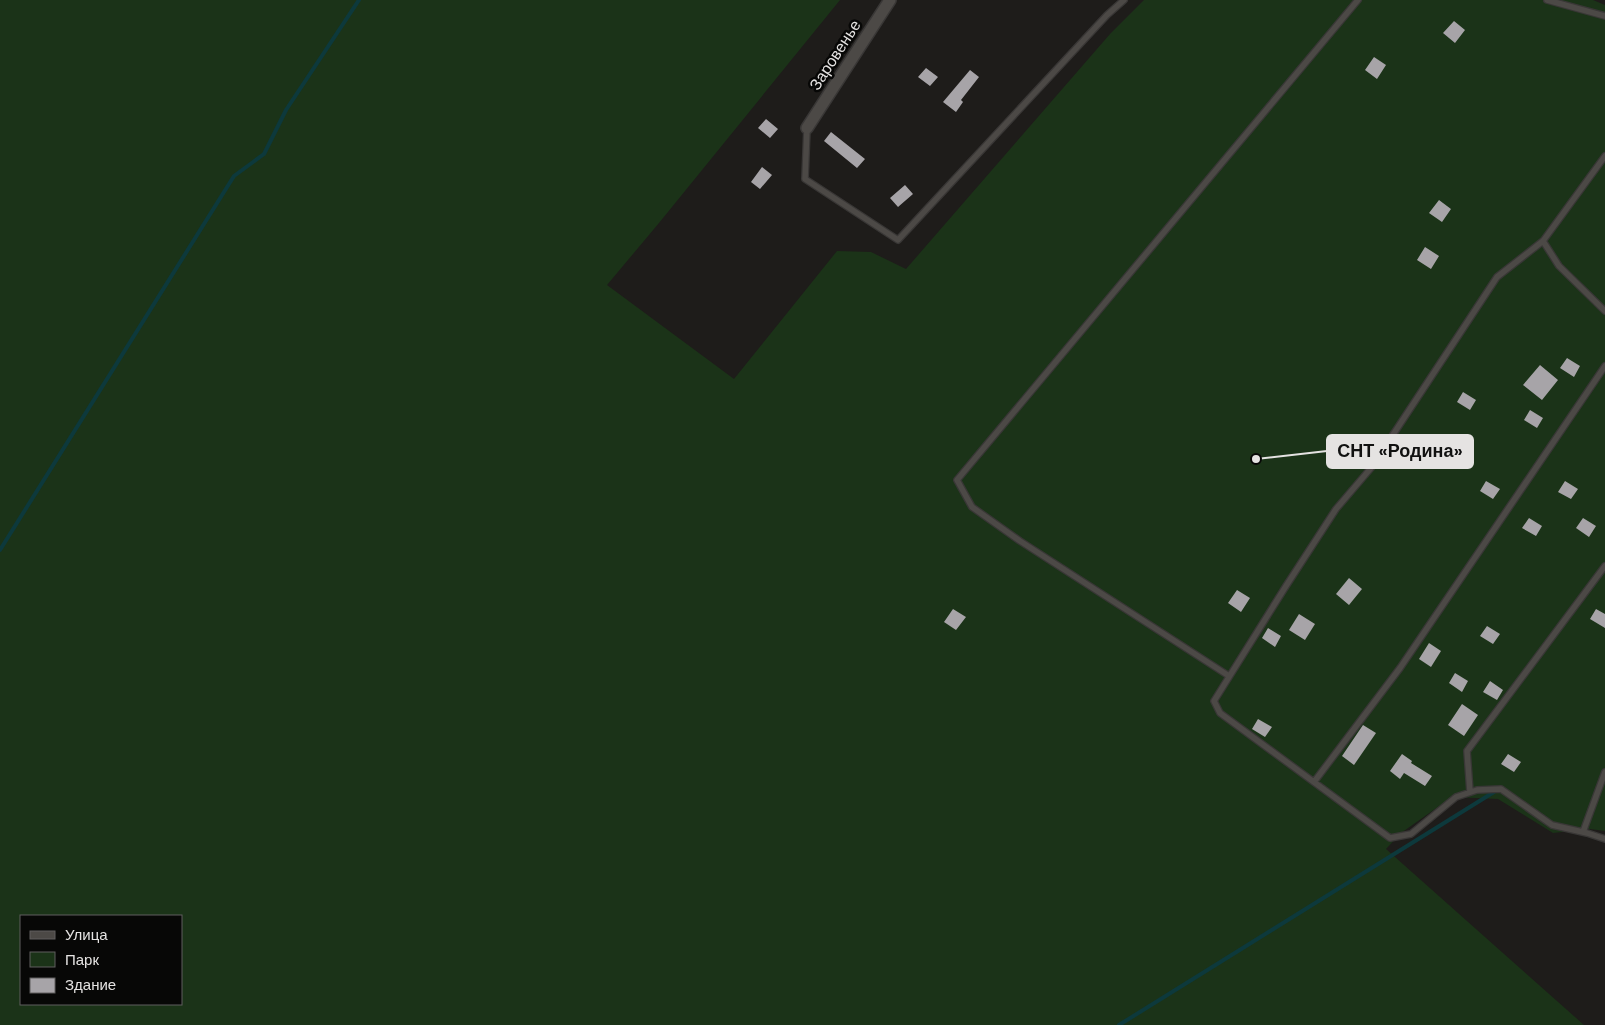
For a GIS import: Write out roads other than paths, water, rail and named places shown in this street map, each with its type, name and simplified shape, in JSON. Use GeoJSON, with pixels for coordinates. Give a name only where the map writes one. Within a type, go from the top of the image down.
{"type":"FeatureCollection","features":[{"type":"Feature","properties":{"kind":"street","name":"Заровенье"},"geometry":{"type":"LineString","coordinates":[[807,128],[890,0]]}},
{"type":"Feature","properties":{"kind":"lane"},"geometry":{"type":"LineString","coordinates":[[807,128],[805,178],[898,240],[1107,15],[1124,0]]}},
{"type":"Feature","properties":{"kind":"lane"},"geometry":{"type":"LineString","coordinates":[[1229,676],[1020,541],[972,507],[957,480],[1358,0]]}},
{"type":"Feature","properties":{"kind":"lane"},"geometry":{"type":"LineString","coordinates":[[1547,0],[1605,16]]}},
{"type":"Feature","properties":{"kind":"lane"},"geometry":{"type":"LineString","coordinates":[[1605,156],[1543,241],[1497,277],[1371,468],[1336,509],[1214,701],[1220,714],[1390,838],[1411,834],[1456,797],[1477,790],[1501,789],[1552,825],[1605,839]]}},
{"type":"Feature","properties":{"kind":"lane"},"geometry":{"type":"LineString","coordinates":[[1543,241],[1559,266],[1605,312]]}},
{"type":"Feature","properties":{"kind":"lane"},"geometry":{"type":"LineString","coordinates":[[1314,782],[1400,668],[1605,366]]}},
{"type":"Feature","properties":{"kind":"lane"},"geometry":{"type":"LineString","coordinates":[[1470,792],[1467,750],[1605,566]]}},
{"type":"Feature","properties":{"kind":"lane"},"geometry":{"type":"LineString","coordinates":[[1583,832],[1605,772]]}},
{"type":"Feature","properties":{"kind":"waterway"},"geometry":{"type":"LineString","coordinates":[[0,550],[234,176],[264,154],[286,110],[359,0]]}},
{"type":"Feature","properties":{"kind":"waterway"},"geometry":{"type":"LineString","coordinates":[[1119,1025],[1494,792]]}},
{"type":"Feature","properties":{"kind":"place","name":"СНТ «Родина»"},"geometry":{"type":"Point","coordinates":[1256,459]}}]}
